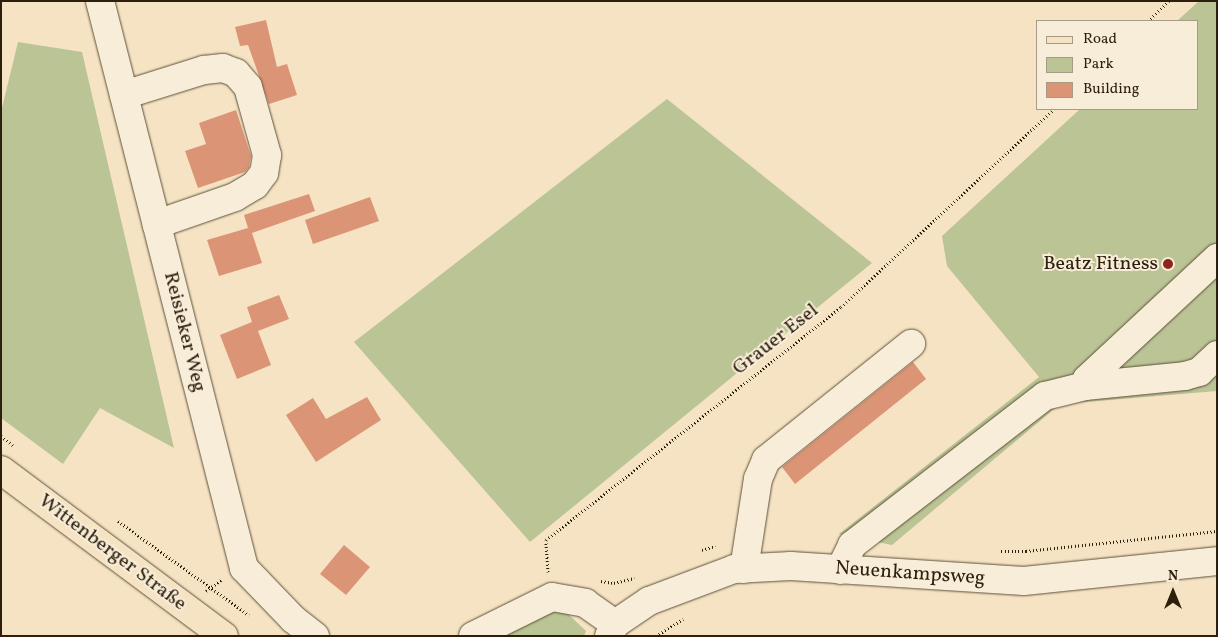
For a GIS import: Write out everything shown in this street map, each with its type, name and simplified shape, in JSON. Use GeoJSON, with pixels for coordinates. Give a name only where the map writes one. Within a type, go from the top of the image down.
{"type":"FeatureCollection","features":[{"type":"Feature","properties":{"kind":"main road","name":"Wittenberger Straße"},"geometry":{"type":"LineString","coordinates":[[1,470],[224,636]]}},
{"type":"Feature","properties":{"kind":"street","name":"Reisieker Weg"},"geometry":{"type":"LineString","coordinates":[[100,1],[244,568],[293,619],[315,636]]}},
{"type":"Feature","properties":{"kind":"street"},"geometry":{"type":"LineString","coordinates":[[124,95],[204,70],[223,68],[236,73],[248,87],[267,155],[264,173],[255,185],[235,197],[157,224]]}},
{"type":"Feature","properties":{"kind":"street"},"geometry":{"type":"LineString","coordinates":[[1085,386],[1087,379],[1217,258]]}},
{"type":"Feature","properties":{"kind":"street"},"geometry":{"type":"LineString","coordinates":[[744,569],[758,479],[766,460],[911,344]]}},
{"type":"Feature","properties":{"kind":"street"},"geometry":{"type":"LineString","coordinates":[[840,570],[852,546],[1045,396],[1085,386],[1185,376],[1199,372],[1217,356]]}},
{"type":"Feature","properties":{"kind":"street","name":"Neuenkampsweg"},"geometry":{"type":"LineString","coordinates":[[612,630],[649,600],[691,583],[744,569],[791,566],[1024,582],[1217,561]]}},
{"type":"Feature","properties":{"kind":"street"},"geometry":{"type":"LineString","coordinates":[[473,636],[552,597],[585,603],[612,630]]}},
{"type":"Feature","properties":{"kind":"path"},"geometry":{"type":"LineString","coordinates":[[1149,20],[1169,1]]}},
{"type":"Feature","properties":{"kind":"path","name":"Grauer Esel"},"geometry":{"type":"LineString","coordinates":[[552,597],[546,540],[841,307],[1053,110]]}},
{"type":"Feature","properties":{"kind":"path"},"geometry":{"type":"LineString","coordinates":[[1,436],[16,447]]}},
{"type":"Feature","properties":{"kind":"path"},"geometry":{"type":"LineString","coordinates":[[114,518],[256,619]]}},
{"type":"Feature","properties":{"kind":"green space"},"geometry":{"type":"Polygon","coordinates":[[[1199,1],[1217,1],[1217,391],[1060,404],[892,545],[839,534],[1039,377],[947,266],[942,236],[1079,110],[1198,110],[1198,20],[1178,20],[1199,1]]]}},
{"type":"Feature","properties":{"kind":"green space"},"geometry":{"type":"Polygon","coordinates":[[[18,42],[82,52],[174,448],[100,408],[63,464],[1,418],[1,112],[18,42]]]}},
{"type":"Feature","properties":{"kind":"green space"},"geometry":{"type":"Polygon","coordinates":[[[667,99],[872,263],[530,542],[354,342],[667,99]]]}},
{"type":"Feature","properties":{"kind":"green space"},"geometry":{"type":"Polygon","coordinates":[[[540,611],[565,611],[586,631],[584,636],[494,636],[540,611]]]}},
{"type":"Feature","properties":{"kind":"building"},"geometry":{"type":"Polygon","coordinates":[[[266,20],[277,67],[287,64],[297,95],[269,104],[248,45],[240,46],[235,27],[266,20]]]}},
{"type":"Feature","properties":{"kind":"building"},"geometry":{"type":"Polygon","coordinates":[[[236,110],[251,156],[249,167],[245,172],[198,188],[185,151],[206,144],[199,123],[236,110]]]}},
{"type":"Feature","properties":{"kind":"building"},"geometry":{"type":"Polygon","coordinates":[[[309,194],[315,211],[252,233],[262,263],[219,276],[207,240],[248,228],[244,215],[309,194]]]}},
{"type":"Feature","properties":{"kind":"building"},"geometry":{"type":"Polygon","coordinates":[[[370,197],[379,221],[313,244],[305,220],[370,197]]]}},
{"type":"Feature","properties":{"kind":"building"},"geometry":{"type":"Polygon","coordinates":[[[279,295],[289,319],[258,331],[271,365],[237,379],[220,335],[252,322],[247,307],[279,295]]]}},
{"type":"Feature","properties":{"kind":"building"},"geometry":{"type":"Polygon","coordinates":[[[913,362],[926,379],[795,484],[782,467],[913,362]]]}},
{"type":"Feature","properties":{"kind":"building"},"geometry":{"type":"Polygon","coordinates":[[[367,397],[381,420],[316,462],[286,415],[313,398],[326,419],[367,397]]]}},
{"type":"Feature","properties":{"kind":"building"},"geometry":{"type":"Polygon","coordinates":[[[344,545],[370,567],[346,595],[320,574],[344,545]]]}},
{"type":"Feature","properties":{"kind":"place","name":"Beatz Fitness"},"geometry":{"type":"Point","coordinates":[1168,264]}}]}
